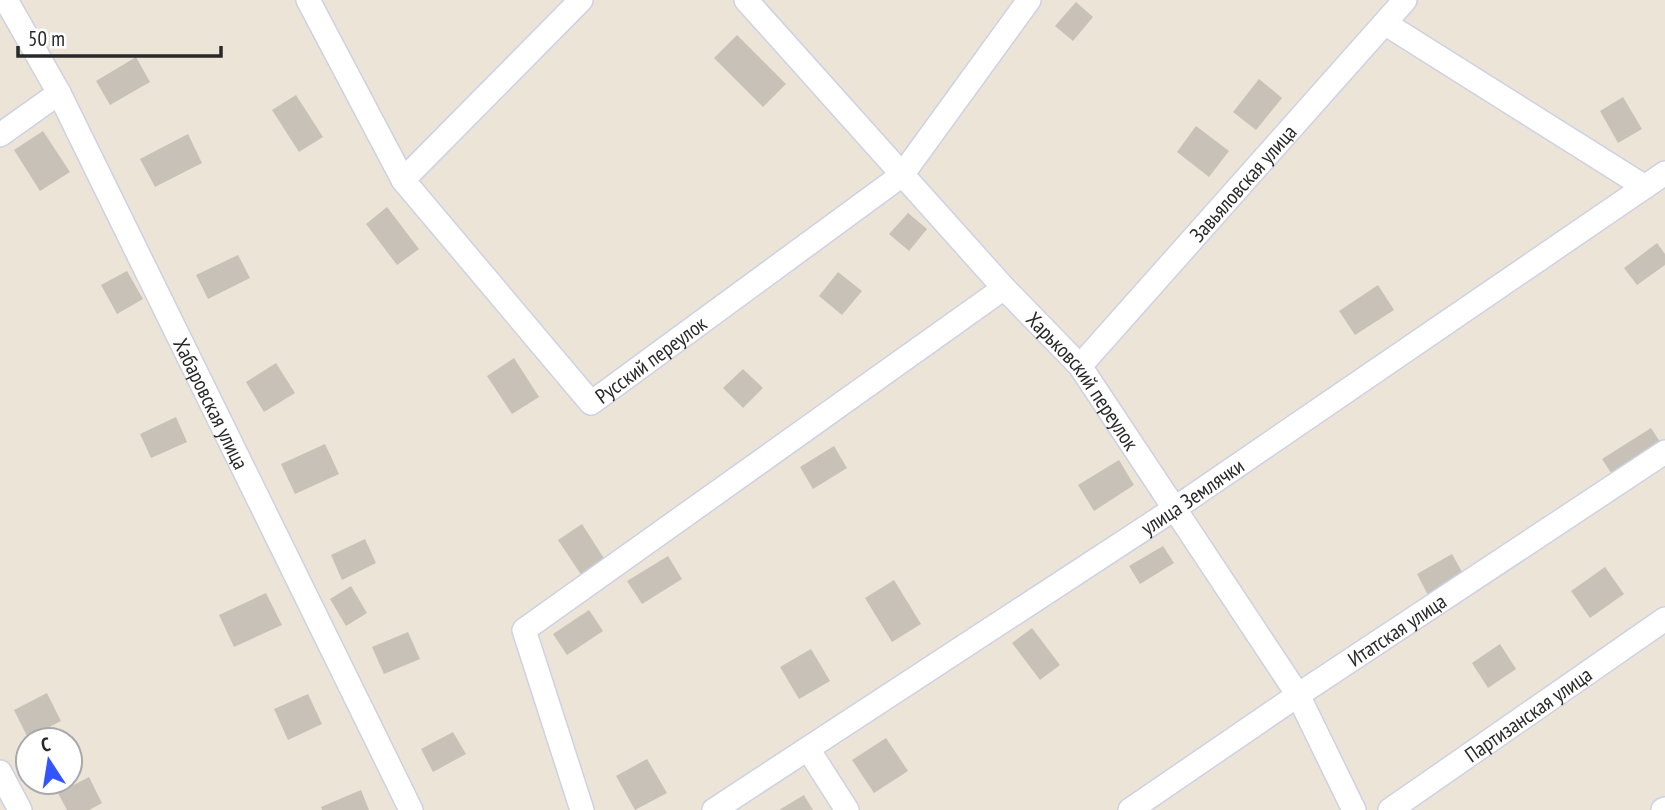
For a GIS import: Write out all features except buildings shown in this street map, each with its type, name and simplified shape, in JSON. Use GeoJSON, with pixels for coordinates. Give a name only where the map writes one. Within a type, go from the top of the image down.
{"type":"FeatureCollection","features":[{"type":"Feature","properties":{"kind":"street","name":"Хабаровская улица"},"geometry":{"type":"LineString","coordinates":[[6,0],[59,93],[411,810]]}},
{"type":"Feature","properties":{"kind":"street","name":"Русский переулок"},"geometry":{"type":"LineString","coordinates":[[307,0],[403,180],[591,403],[902,175],[1029,0]]}},
{"type":"Feature","properties":{"kind":"street"},"geometry":{"type":"LineString","coordinates":[[403,180],[581,0]]}},
{"type":"Feature","properties":{"kind":"street","name":"Харьковский переулок"},"geometry":{"type":"LineString","coordinates":[[746,0],[1004,288],[1080,366],[1298,695],[1354,810]]}},
{"type":"Feature","properties":{"kind":"street","name":"Завьяловская улица"},"geometry":{"type":"LineString","coordinates":[[1080,366],[1405,0]]}},
{"type":"Feature","properties":{"kind":"street"},"geometry":{"type":"LineString","coordinates":[[1386,24],[1645,187]]}},
{"type":"Feature","properties":{"kind":"street"},"geometry":{"type":"LineString","coordinates":[[0,135],[59,93]]}},
{"type":"Feature","properties":{"kind":"street","name":"улица Землячки"},"geometry":{"type":"LineString","coordinates":[[714,810],[1174,509],[1665,173]]}},
{"type":"Feature","properties":{"kind":"street"},"geometry":{"type":"LineString","coordinates":[[582,810],[524,630],[1004,288]]}},
{"type":"Feature","properties":{"kind":"street","name":"Итатская улица"},"geometry":{"type":"LineString","coordinates":[[1130,810],[1298,695],[1665,452]]}},
{"type":"Feature","properties":{"kind":"street","name":"Партизанская улица"},"geometry":{"type":"LineString","coordinates":[[1390,810],[1665,619]]}},
{"type":"Feature","properties":{"kind":"street"},"geometry":{"type":"LineString","coordinates":[[808,749],[847,810]]}},
{"type":"Feature","properties":{"kind":"street"},"geometry":{"type":"LineString","coordinates":[[0,772],[20,810]]}}]}
